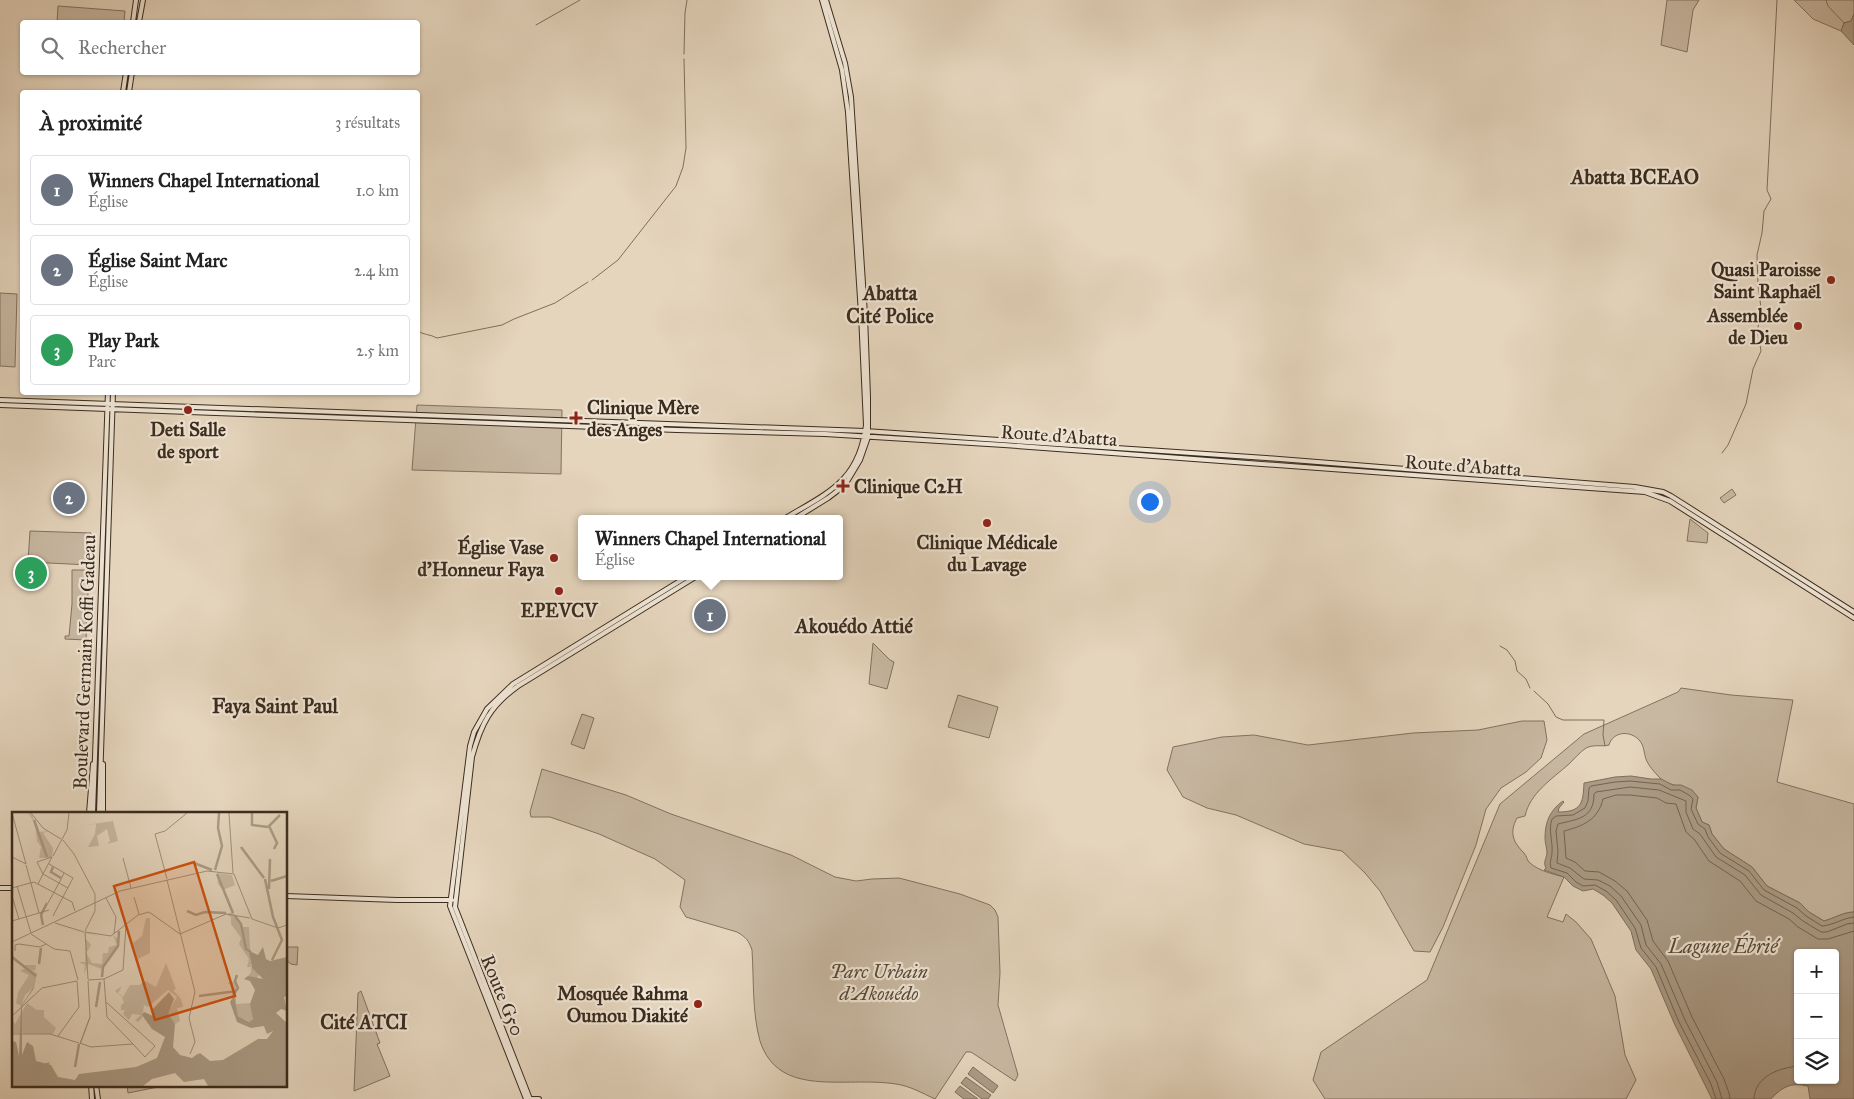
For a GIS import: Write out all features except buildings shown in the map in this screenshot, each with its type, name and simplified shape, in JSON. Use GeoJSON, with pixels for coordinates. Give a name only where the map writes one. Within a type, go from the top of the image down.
{"type":"FeatureCollection","features":[{"type":"Feature","properties":{"kind":"street"},"geometry":{"type":"LineString","coordinates":[[133,20],[136,0]]}},
{"type":"Feature","properties":{"kind":"street"},"geometry":{"type":"LineString","coordinates":[[139,20],[143,0]]}},
{"type":"Feature","properties":{"kind":"street"},"geometry":{"type":"LineString","coordinates":[[800,515],[845,485],[860,460],[867,431],[848,112],[842,70],[824,0]]}},
{"type":"Feature","properties":{"kind":"street"},"geometry":{"type":"LineString","coordinates":[[123,90],[126,75]]}},
{"type":"Feature","properties":{"kind":"street"},"geometry":{"type":"LineString","coordinates":[[129,90],[132,75]]}},
{"type":"Feature","properties":{"kind":"street","name":"Boulevard Germain Koffi Gadeau"},"geometry":{"type":"LineString","coordinates":[[93,812],[108,395]]}},
{"type":"Feature","properties":{"kind":"street","name":"Boulevard Germain Koffi Gadeau"},"geometry":{"type":"LineString","coordinates":[[99,812],[113,395]]}},
{"type":"Feature","properties":{"kind":"street","name":"Route d'Abatta"},"geometry":{"type":"LineString","coordinates":[[0,400],[867,431],[1266,458],[1652,489],[1677,499],[1854,612]]}},
{"type":"Feature","properties":{"kind":"street","name":"Route d'Abatta"},"geometry":{"type":"LineString","coordinates":[[0,405],[866,436],[1645,492],[1670,501],[1854,618]]}},
{"type":"Feature","properties":{"kind":"street"},"geometry":{"type":"LineString","coordinates":[[791,515],[824,496],[842,481],[857,459],[866,436]]}},
{"type":"Feature","properties":{"kind":"street"},"geometry":{"type":"LineString","coordinates":[[452,900],[468,756],[474,732],[486,709],[513,684],[682,580]]}},
{"type":"Feature","properties":{"kind":"street"},"geometry":{"type":"LineString","coordinates":[[452,900],[472,757],[479,732],[490,712],[498,702],[518,686],[690,580]]}},
{"type":"Feature","properties":{"kind":"street"},"geometry":{"type":"LineString","coordinates":[[88,812],[95,744]]}},
{"type":"Feature","properties":{"kind":"street"},"geometry":{"type":"LineString","coordinates":[[101,745],[103,812]]}},
{"type":"Feature","properties":{"kind":"street"},"geometry":{"type":"LineString","coordinates":[[288,896],[452,900]]}},
{"type":"Feature","properties":{"kind":"street","name":"Route G50"},"geometry":{"type":"LineString","coordinates":[[452,900],[452,914],[526,1099]]}},
{"type":"Feature","properties":{"kind":"street","name":"Route G50"},"geometry":{"type":"LineString","coordinates":[[452,900],[530,1099]]}},
{"type":"Feature","properties":{"kind":"street"},"geometry":{"type":"LineString","coordinates":[[91,1086],[92,1099]]}},
{"type":"Feature","properties":{"kind":"street"},"geometry":{"type":"LineString","coordinates":[[96,1086],[98,1099]]}},
{"type":"Feature","properties":{"kind":"street"},"geometry":{"type":"LineString","coordinates":[[530,1099],[539,1099]]}},
{"type":"Feature","properties":{"kind":"green space"},"geometry":{"type":"Polygon","coordinates":[[[1667,0],[1699,0],[1693,10],[1687,52],[1661,45],[1667,0]]]}},
{"type":"Feature","properties":{"kind":"green space"},"geometry":{"type":"Polygon","coordinates":[[[1794,0],[1854,0],[1854,14],[1851,21],[1844,23],[1841,31],[1813,19],[1794,0]]]}},
{"type":"Feature","properties":{"kind":"green space"},"geometry":{"type":"Polygon","coordinates":[[[58,6],[125,11],[124,20],[57,20],[58,6]]]}},
{"type":"Feature","properties":{"kind":"green space"},"geometry":{"type":"Polygon","coordinates":[[[0,293],[17,294],[15,367],[0,366],[0,293]]]}},
{"type":"Feature","properties":{"kind":"green space"},"geometry":{"type":"Polygon","coordinates":[[[417,405],[562,410],[561,474],[412,470],[417,405]]]}},
{"type":"Feature","properties":{"kind":"green space"},"geometry":{"type":"Polygon","coordinates":[[[1732,489],[1736,495],[1724,503],[1720,498],[1732,489]]]}},
{"type":"Feature","properties":{"kind":"green space"},"geometry":{"type":"Polygon","coordinates":[[[1690,519],[1708,533],[1707,543],[1687,541],[1690,519]]]}},
{"type":"Feature","properties":{"kind":"green space"},"geometry":{"type":"Polygon","coordinates":[[[30,531],[91,533],[90,565],[28,562],[30,531]]]}},
{"type":"Feature","properties":{"kind":"green space"},"geometry":{"type":"Polygon","coordinates":[[[17,568],[46,569],[46,579],[16,577],[17,568]]]}},
{"type":"Feature","properties":{"kind":"green space"},"geometry":{"type":"Polygon","coordinates":[[[72,570],[89,570],[86,640],[65,639],[65,636],[69,636],[72,604],[72,570]]]}},
{"type":"Feature","properties":{"kind":"green space"},"geometry":{"type":"Polygon","coordinates":[[[873,643],[894,662],[887,689],[869,684],[873,643]]]}},
{"type":"Feature","properties":{"kind":"green space"},"geometry":{"type":"Polygon","coordinates":[[[1681,688],[1731,695],[1793,700],[1777,782],[1854,804],[1854,912],[1824,921],[1809,912],[1800,903],[1767,886],[1752,867],[1724,849],[1712,834],[1709,825],[1702,822],[1696,808],[1698,797],[1688,789],[1669,784],[1660,778],[1648,764],[1642,745],[1636,737],[1627,734],[1618,735],[1611,740],[1609,745],[1586,748],[1549,781],[1532,800],[1525,816],[1517,818],[1513,828],[1513,837],[1530,863],[1542,870],[1564,877],[1547,917],[1563,922],[1566,914],[1591,939],[1615,996],[1625,1055],[1636,1080],[1626,1099],[1325,1099],[1313,1080],[1321,1052],[1427,980],[1500,804],[1584,734],[1678,692],[1681,688]]]}},
{"type":"Feature","properties":{"kind":"green space"},"geometry":{"type":"Polygon","coordinates":[[[958,695],[998,707],[989,738],[948,727],[958,695]]]}},
{"type":"Feature","properties":{"kind":"green space"},"geometry":{"type":"Polygon","coordinates":[[[582,714],[594,718],[584,749],[571,744],[582,714]]]}},
{"type":"Feature","properties":{"kind":"green space"},"geometry":{"type":"Polygon","coordinates":[[[1522,721],[1544,721],[1547,740],[1541,758],[1526,772],[1501,788],[1486,809],[1476,845],[1443,927],[1430,952],[1414,951],[1380,891],[1365,873],[1342,851],[1304,844],[1236,815],[1207,808],[1183,797],[1167,770],[1173,747],[1222,737],[1254,735],[1308,745],[1413,733],[1478,730],[1522,721]]]}},
{"type":"Feature","properties":{"kind":"green space","name":"Parc Urbain d'Akouédo"},"geometry":{"type":"Polygon","coordinates":[[[542,769],[626,795],[671,814],[791,855],[835,877],[856,881],[899,878],[960,894],[990,905],[998,917],[1000,973],[998,1005],[1018,1075],[1015,1081],[971,1052],[966,1052],[935,1099],[911,1088],[896,1084],[816,1081],[798,1078],[782,1071],[769,1059],[757,1030],[754,1008],[752,950],[747,940],[737,932],[686,917],[680,907],[685,880],[655,859],[599,834],[550,817],[531,817],[530,812],[542,769]]]}},
{"type":"Feature","properties":{"kind":"green space"},"geometry":{"type":"Polygon","coordinates":[[[288,947],[298,947],[297,965],[288,962],[288,947]]]}},
{"type":"Feature","properties":{"kind":"green space"},"geometry":{"type":"Polygon","coordinates":[[[361,991],[380,1043],[377,1044],[390,1076],[354,1091],[358,993],[361,991]]]}},
{"type":"Feature","properties":{"kind":"green space"},"geometry":{"type":"Polygon","coordinates":[[[127,1086],[158,1086],[158,1087],[128,1093],[127,1086]]]}},
{"type":"Feature","properties":{"kind":"water"},"geometry":{"type":"Polygon","coordinates":[[[1854,14],[1854,45],[1841,31],[1844,23],[1851,21],[1854,14]]]}},
{"type":"Feature","properties":{"kind":"water","name":"Lagune Ébrié"},"geometry":{"type":"Polygon","coordinates":[[[1631,776],[1661,779],[1673,785],[1681,785],[1692,790],[1698,797],[1696,808],[1702,822],[1709,825],[1712,834],[1724,849],[1752,867],[1767,886],[1800,903],[1809,912],[1824,921],[1854,912],[1854,1099],[1810,1099],[1808,1086],[1792,1085],[1779,1091],[1771,1099],[1712,1099],[1675,1025],[1651,969],[1636,950],[1631,931],[1612,903],[1593,889],[1583,891],[1573,886],[1564,877],[1544,870],[1546,868],[1547,853],[1546,827],[1549,817],[1563,801],[1558,812],[1566,812],[1577,808],[1582,801],[1584,783],[1631,776]]]}},
{"type":"Feature","properties":{"kind":"water"},"geometry":{"type":"Polygon","coordinates":[[[973,1067],[998,1086],[993,1093],[968,1074],[973,1067]]]}},
{"type":"Feature","properties":{"kind":"water"},"geometry":{"type":"Polygon","coordinates":[[[966,1077],[991,1095],[988,1099],[982,1099],[961,1083],[966,1077]]]}},
{"type":"Feature","properties":{"kind":"water"},"geometry":{"type":"Polygon","coordinates":[[[960,1086],[978,1099],[964,1099],[955,1092],[960,1086]]]}},
{"type":"Feature","properties":{"kind":"waterway"},"geometry":{"type":"LineString","coordinates":[[536,25],[580,0]]}},
{"type":"Feature","properties":{"kind":"waterway"},"geometry":{"type":"LineString","coordinates":[[684,54],[687,0]]}},
{"type":"Feature","properties":{"kind":"waterway"},"geometry":{"type":"LineString","coordinates":[[1722,453],[1728,445],[1746,404],[1753,369],[1761,351],[1760,345],[1756,341],[1761,308],[1757,255],[1764,211],[1771,199],[1767,190],[1777,0]]}},
{"type":"Feature","properties":{"kind":"waterway"},"geometry":{"type":"LineString","coordinates":[[1826,0],[1828,6],[1844,23]]}},
{"type":"Feature","properties":{"kind":"waterway"},"geometry":{"type":"LineString","coordinates":[[592,280],[618,260],[676,186],[683,167],[686,148],[684,59]]}},
{"type":"Feature","properties":{"kind":"waterway"},"geometry":{"type":"LineString","coordinates":[[420,332],[437,338],[502,325],[555,303],[588,282]]}},
{"type":"Feature","properties":{"kind":"waterway"},"geometry":{"type":"LineString","coordinates":[[1500,646],[1507,650],[1515,661],[1517,671],[1526,679],[1530,688]]}},
{"type":"Feature","properties":{"kind":"waterway"},"geometry":{"type":"LineString","coordinates":[[1534,691],[1548,704],[1556,717],[1563,720],[1604,720],[1603,735],[1605,746]]}},
{"type":"Feature","properties":{"kind":"place","name":"Quasi Paroisse Saint Raphaël"},"geometry":{"type":"Point","coordinates":[1831,280]}},
{"type":"Feature","properties":{"kind":"place","name":"Assemblée de Dieu"},"geometry":{"type":"Point","coordinates":[1798,326]}},
{"type":"Feature","properties":{"kind":"place","name":"Deti Salle de sport"},"geometry":{"type":"Point","coordinates":[188,410]}},
{"type":"Feature","properties":{"kind":"place","name":"Clinique Mère des Anges"},"geometry":{"type":"Point","coordinates":[576,418]}},
{"type":"Feature","properties":{"kind":"place","name":"Clinique C2H"},"geometry":{"type":"Point","coordinates":[843,486]}},
{"type":"Feature","properties":{"kind":"place","name":"Église Saint Marc"},"geometry":{"type":"Point","coordinates":[69,498]}},
{"type":"Feature","properties":{"kind":"place","name":"Clinique Médicale du Lavage"},"geometry":{"type":"Point","coordinates":[987,523]}},
{"type":"Feature","properties":{"kind":"place","name":"Église Vase d’Honneur Faya"},"geometry":{"type":"Point","coordinates":[554,558]}},
{"type":"Feature","properties":{"kind":"place","name":"Play Park"},"geometry":{"type":"Point","coordinates":[31,573]}},
{"type":"Feature","properties":{"kind":"place","name":"EPEVCV"},"geometry":{"type":"Point","coordinates":[559,591]}},
{"type":"Feature","properties":{"kind":"place","name":"Winners Chapel International"},"geometry":{"type":"Point","coordinates":[710,615]}},
{"type":"Feature","properties":{"kind":"place","name":"Mosquée Rahma Oumou Diakité"},"geometry":{"type":"Point","coordinates":[698,1004]}},
{"type":"Feature","properties":{"kind":"district","name":"Abatta BCEAO"},"geometry":{"type":"Point","coordinates":[1635,177]}},
{"type":"Feature","properties":{"kind":"district","name":"Abatta Cité Police"},"geometry":{"type":"Point","coordinates":[890,304]}},
{"type":"Feature","properties":{"kind":"district","name":"Akouédo Attié"},"geometry":{"type":"Point","coordinates":[854,626]}},
{"type":"Feature","properties":{"kind":"district","name":"Faya Saint Paul"},"geometry":{"type":"Point","coordinates":[275,706]}},
{"type":"Feature","properties":{"kind":"district","name":"Cité ATCI"},"geometry":{"type":"Point","coordinates":[364,1022]}}]}
